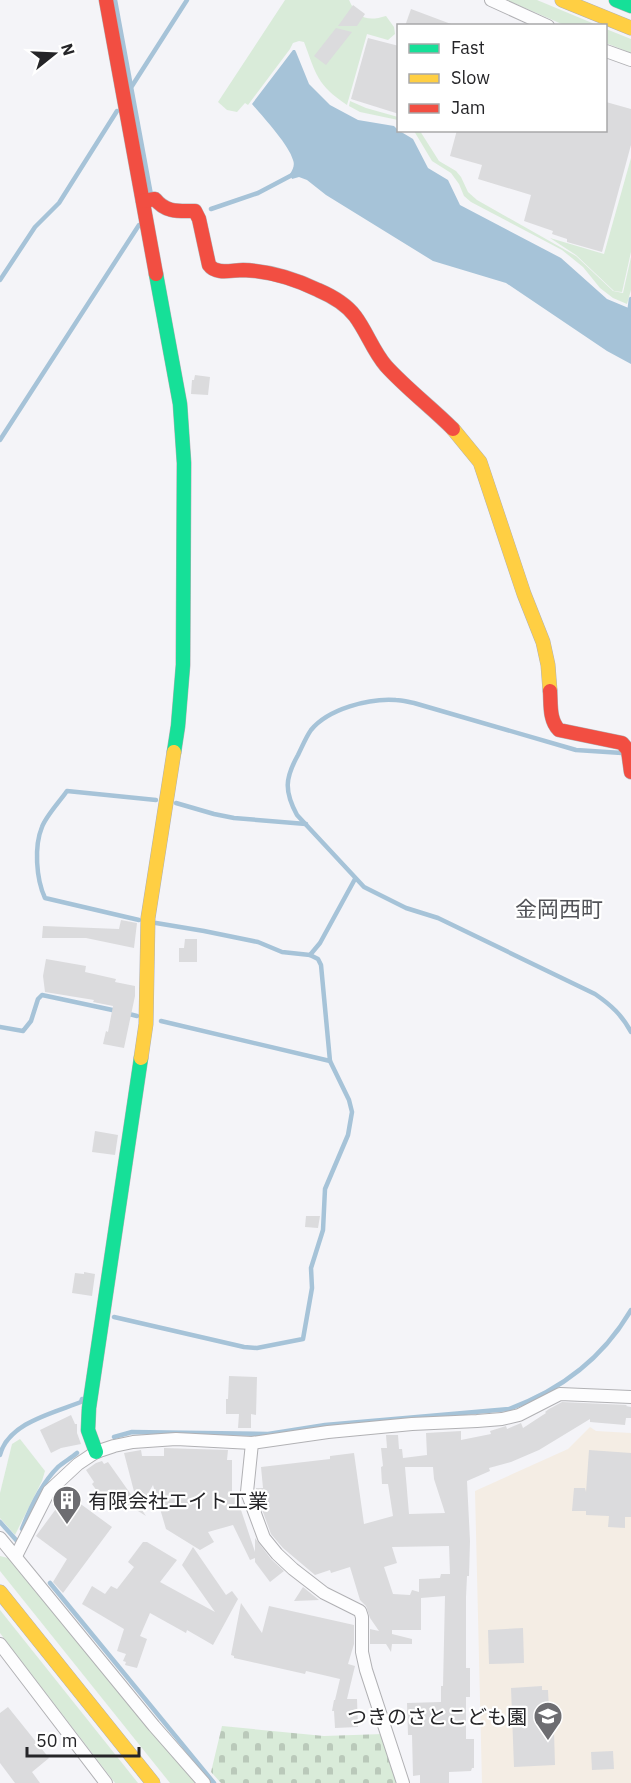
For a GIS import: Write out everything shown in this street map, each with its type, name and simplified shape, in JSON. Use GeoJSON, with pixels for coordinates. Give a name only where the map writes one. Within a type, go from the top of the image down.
{"type":"FeatureCollection","features":[{"type":"Feature","properties":{"kind":"main road"},"geometry":{"type":"LineString","coordinates":[[96,1452],[88,1430],[88,1408],[146,1024],[148,918],[178,726],[183,665],[184,463],[180,404],[149,200],[106,0]]}},
{"type":"Feature","properties":{"kind":"main road"},"geometry":{"type":"LineString","coordinates":[[562,0],[631,28]]}},
{"type":"Feature","properties":{"kind":"main road"},"geometry":{"type":"LineString","coordinates":[[616,0],[631,6]]}},
{"type":"Feature","properties":{"kind":"main road"},"geometry":{"type":"LineString","coordinates":[[149,200],[155,199],[160,206],[176,212],[195,211],[212,269],[271,274],[339,300],[360,322],[379,359],[474,452],[480,462],[524,594],[543,642],[548,665],[552,719],[555,726],[559,729],[622,743],[628,754],[631,772]]}},
{"type":"Feature","properties":{"kind":"main road"},"geometry":{"type":"LineString","coordinates":[[0,1592],[153,1783]]}},
{"type":"Feature","properties":{"kind":"street"},"geometry":{"type":"LineString","coordinates":[[491,0],[544,24]]}},
{"type":"Feature","properties":{"kind":"street"},"geometry":{"type":"LineString","coordinates":[[607,51],[631,60]]}},
{"type":"Feature","properties":{"kind":"street"},"geometry":{"type":"LineString","coordinates":[[16,1556],[49,1491],[78,1464],[96,1452],[134,1442],[176,1439],[252,1443],[328,1432],[502,1419],[519,1415],[560,1394],[631,1397]]}},
{"type":"Feature","properties":{"kind":"street"},"geometry":{"type":"LineString","coordinates":[[252,1443],[247,1492],[264,1538],[292,1569],[324,1593],[360,1611],[362,1652],[366,1670],[403,1783]]}},
{"type":"Feature","properties":{"kind":"street"},"geometry":{"type":"LineString","coordinates":[[0,1538],[154,1726],[204,1783]]}},
{"type":"Feature","properties":{"kind":"street"},"geometry":{"type":"LineString","coordinates":[[0,1644],[106,1783]]}},
{"type":"Feature","properties":{"kind":"shaded area"},"geometry":{"type":"Polygon","coordinates":[[[590,1427],[596,1431],[631,1433],[631,1783],[482,1783],[475,1491],[568,1449],[590,1427]]]}},
{"type":"Feature","properties":{"kind":"green space"},"geometry":{"type":"Polygon","coordinates":[[[285,0],[349,0],[355,11],[363,17],[373,19],[386,16],[394,27],[395,34],[388,40],[367,34],[347,105],[323,85],[304,42],[299,41],[293,43],[248,105],[245,103],[237,112],[227,110],[218,102],[285,0]]]}},
{"type":"Feature","properties":{"kind":"green space"},"geometry":{"type":"Polygon","coordinates":[[[507,0],[537,0],[595,24],[562,24],[507,0]]]}},
{"type":"Feature","properties":{"kind":"green space"},"geometry":{"type":"Polygon","coordinates":[[[607,29],[631,39],[631,53],[607,43],[607,29]]]}},
{"type":"Feature","properties":{"kind":"green space"},"geometry":{"type":"Polygon","coordinates":[[[350,101],[397,117],[397,120],[360,112],[349,106],[350,101]]]}},
{"type":"Feature","properties":{"kind":"green space"},"geometry":{"type":"Polygon","coordinates":[[[415,132],[421,132],[439,161],[456,171],[468,192],[477,200],[576,256],[613,291],[623,293],[631,257],[631,290],[627,304],[613,298],[600,288],[583,267],[562,250],[471,202],[464,196],[451,173],[432,161],[415,132]]]}},
{"type":"Feature","properties":{"kind":"green space"},"geometry":{"type":"Polygon","coordinates":[[[631,158],[631,252],[622,292],[614,291],[576,255],[550,238],[604,254],[631,158]]]}},
{"type":"Feature","properties":{"kind":"green space"},"geometry":{"type":"Polygon","coordinates":[[[20,1439],[45,1471],[15,1535],[0,1518],[0,1493],[12,1444],[20,1439]]]}},
{"type":"Feature","properties":{"kind":"green space"},"geometry":{"type":"Polygon","coordinates":[[[0,1556],[8,1558],[195,1783],[170,1783],[0,1571],[0,1556]]]}},
{"type":"Feature","properties":{"kind":"green space"},"geometry":{"type":"Polygon","coordinates":[[[0,1610],[138,1783],[115,1783],[0,1633],[0,1610]]]}},
{"type":"Feature","properties":{"kind":"green space"},"geometry":{"type":"Polygon","coordinates":[[[222,1726],[324,1736],[383,1734],[400,1783],[221,1783],[211,1772],[222,1726]]]}},
{"type":"Feature","properties":{"kind":"water"},"geometry":{"type":"Polygon","coordinates":[[[295,50],[309,84],[330,105],[358,120],[394,126],[397,132],[413,139],[428,168],[448,180],[460,205],[561,258],[607,299],[631,309],[631,364],[607,351],[506,283],[433,261],[326,195],[307,180],[299,177],[292,179],[290,174],[294,164],[291,154],[252,104],[295,50]]]}},
{"type":"Feature","properties":{"kind":"building"},"geometry":{"type":"Polygon","coordinates":[[[353,5],[365,14],[357,26],[338,26],[353,5]]]}},
{"type":"Feature","properties":{"kind":"building"},"geometry":{"type":"Polygon","coordinates":[[[411,9],[451,24],[406,24],[411,9]]]}},
{"type":"Feature","properties":{"kind":"building"},"geometry":{"type":"Polygon","coordinates":[[[336,28],[352,32],[326,65],[314,56],[336,28]]]}},
{"type":"Feature","properties":{"kind":"building"},"geometry":{"type":"Polygon","coordinates":[[[368,38],[397,45],[397,113],[351,99],[368,38]]]}},
{"type":"Feature","properties":{"kind":"building"},"geometry":{"type":"Polygon","coordinates":[[[607,102],[631,109],[631,145],[602,252],[567,242],[567,239],[552,234],[553,231],[524,221],[531,195],[478,179],[482,165],[450,156],[456,132],[607,132],[607,102]]]}},
{"type":"Feature","properties":{"kind":"building"},"geometry":{"type":"Polygon","coordinates":[[[195,375],[210,377],[208,395],[191,394],[192,380],[195,375]]]}},
{"type":"Feature","properties":{"kind":"building"},"geometry":{"type":"Polygon","coordinates":[[[121,920],[137,923],[134,948],[86,938],[42,938],[43,926],[119,929],[121,920]]]}},
{"type":"Feature","properties":{"kind":"building"},"geometry":{"type":"Polygon","coordinates":[[[185,939],[197,939],[197,962],[179,962],[179,948],[184,948],[185,939]]]}},
{"type":"Feature","properties":{"kind":"building"},"geometry":{"type":"Polygon","coordinates":[[[46,959],[86,966],[85,972],[135,986],[124,1048],[103,1044],[113,1006],[93,1002],[94,1000],[45,992],[43,976],[46,959]]]}},
{"type":"Feature","properties":{"kind":"building"},"geometry":{"type":"Polygon","coordinates":[[[95,1131],[118,1135],[115,1155],[92,1152],[95,1131]]]}},
{"type":"Feature","properties":{"kind":"building"},"geometry":{"type":"Polygon","coordinates":[[[306,1216],[320,1216],[318,1228],[305,1227],[306,1216]]]}},
{"type":"Feature","properties":{"kind":"building"},"geometry":{"type":"Polygon","coordinates":[[[84,1272],[95,1274],[92,1296],[72,1293],[75,1273],[84,1274],[84,1272]]]}},
{"type":"Feature","properties":{"kind":"building"},"geometry":{"type":"Polygon","coordinates":[[[229,1376],[257,1377],[256,1415],[251,1414],[251,1428],[238,1428],[239,1414],[226,1414],[229,1376]]]}},
{"type":"Feature","properties":{"kind":"building"},"geometry":{"type":"Polygon","coordinates":[[[562,1402],[627,1405],[631,1407],[631,1418],[626,1418],[625,1425],[590,1422],[590,1419],[539,1450],[511,1462],[489,1468],[490,1471],[467,1481],[470,1541],[466,1597],[466,1668],[470,1668],[470,1697],[466,1697],[466,1739],[474,1739],[474,1768],[471,1771],[449,1772],[449,1783],[420,1783],[420,1775],[413,1776],[412,1735],[408,1735],[407,1703],[441,1702],[445,1596],[421,1598],[421,1630],[392,1630],[392,1634],[412,1639],[412,1644],[392,1644],[391,1652],[386,1644],[370,1644],[370,1629],[379,1631],[370,1618],[366,1606],[360,1600],[350,1567],[315,1575],[283,1548],[271,1534],[256,1493],[256,1488],[263,1488],[261,1467],[330,1459],[330,1456],[354,1453],[364,1524],[393,1516],[388,1484],[382,1484],[381,1448],[387,1448],[386,1435],[398,1435],[399,1449],[402,1449],[403,1458],[427,1455],[426,1433],[461,1431],[461,1440],[491,1434],[490,1431],[506,1426],[507,1429],[521,1423],[523,1428],[562,1402]],[[405,1467],[409,1514],[445,1513],[434,1479],[433,1467],[405,1467]],[[449,1546],[392,1547],[397,1563],[384,1567],[393,1594],[410,1595],[412,1590],[419,1592],[419,1579],[440,1578],[441,1574],[450,1574],[449,1546]]]}},
{"type":"Feature","properties":{"kind":"building"},"geometry":{"type":"Polygon","coordinates":[[[71,1415],[77,1424],[81,1444],[61,1448],[51,1453],[40,1430],[71,1415]]]}},
{"type":"Feature","properties":{"kind":"building"},"geometry":{"type":"Polygon","coordinates":[[[164,1448],[228,1450],[227,1460],[232,1460],[232,1494],[236,1495],[255,1552],[255,1538],[271,1559],[284,1571],[270,1582],[255,1562],[255,1558],[250,1560],[233,1525],[208,1532],[214,1542],[200,1550],[166,1529],[153,1485],[140,1507],[146,1516],[117,1498],[109,1508],[92,1484],[94,1482],[86,1470],[96,1463],[108,1462],[137,1503],[124,1453],[141,1450],[142,1456],[164,1456],[164,1448]]]}},
{"type":"Feature","properties":{"kind":"building"},"geometry":{"type":"Polygon","coordinates":[[[589,1450],[631,1453],[631,1517],[625,1517],[625,1528],[608,1527],[609,1516],[586,1515],[586,1511],[572,1511],[574,1488],[585,1488],[586,1492],[589,1450]]]}},
{"type":"Feature","properties":{"kind":"building"},"geometry":{"type":"Polygon","coordinates":[[[67,1494],[112,1527],[63,1593],[53,1582],[67,1559],[36,1536],[67,1494]]]}},
{"type":"Feature","properties":{"kind":"building"},"geometry":{"type":"Polygon","coordinates":[[[143,1542],[147,1542],[177,1560],[160,1582],[215,1612],[182,1565],[193,1547],[226,1595],[232,1591],[238,1599],[213,1645],[150,1613],[140,1636],[147,1639],[137,1668],[125,1665],[126,1662],[123,1661],[126,1654],[117,1651],[124,1629],[82,1604],[92,1586],[105,1594],[111,1586],[117,1589],[134,1567],[128,1562],[143,1542]]]}},
{"type":"Feature","properties":{"kind":"building"},"geometry":{"type":"Polygon","coordinates":[[[303,1587],[319,1600],[320,1600],[294,1601],[303,1587]]]}},
{"type":"Feature","properties":{"kind":"building"},"geometry":{"type":"Polygon","coordinates":[[[241,1603],[262,1633],[269,1606],[354,1625],[354,1644],[348,1664],[355,1666],[347,1699],[357,1699],[358,1727],[335,1728],[334,1711],[332,1711],[340,1679],[306,1671],[305,1674],[234,1658],[231,1655],[241,1603]]]}},
{"type":"Feature","properties":{"kind":"building"},"geometry":{"type":"Polygon","coordinates":[[[523,1628],[524,1663],[489,1664],[488,1630],[523,1628]]]}},
{"type":"Feature","properties":{"kind":"building"},"geometry":{"type":"Polygon","coordinates":[[[542,1686],[542,1690],[548,1690],[550,1731],[554,1731],[555,1765],[514,1767],[511,1688],[542,1686]]]}},
{"type":"Feature","properties":{"kind":"building"},"geometry":{"type":"Polygon","coordinates":[[[8,1707],[49,1758],[32,1772],[40,1783],[15,1783],[0,1763],[0,1713],[8,1707]]]}},
{"type":"Feature","properties":{"kind":"building"},"geometry":{"type":"Polygon","coordinates":[[[613,1751],[614,1769],[592,1770],[591,1752],[613,1751]]]}},
{"type":"Feature","properties":{"kind":"waterway"},"geometry":{"type":"LineString","coordinates":[[115,0],[151,195]]}},
{"type":"Feature","properties":{"kind":"waterway"},"geometry":{"type":"LineString","coordinates":[[132,86],[187,0]]}},
{"type":"Feature","properties":{"kind":"waterway"},"geometry":{"type":"LineString","coordinates":[[0,280],[35,227],[59,203],[117,111]]}},
{"type":"Feature","properties":{"kind":"waterway"},"geometry":{"type":"LineString","coordinates":[[211,209],[258,193],[294,174]]}},
{"type":"Feature","properties":{"kind":"waterway"},"geometry":{"type":"LineString","coordinates":[[0,440],[139,225]]}},
{"type":"Feature","properties":{"kind":"waterway"},"geometry":{"type":"LineString","coordinates":[[629,314],[631,299]]}},
{"type":"Feature","properties":{"kind":"waterway"},"geometry":{"type":"LineString","coordinates":[[622,753],[576,750],[414,703],[398,700],[374,701],[338,711],[311,730],[291,771],[288,792],[297,815],[364,887],[406,908],[438,918],[595,994],[616,1011],[631,1032]]}},
{"type":"Feature","properties":{"kind":"waterway"},"geometry":{"type":"LineString","coordinates":[[139,920],[45,898],[38,872],[39,835],[50,813],[67,791],[156,800]]}},
{"type":"Feature","properties":{"kind":"waterway"},"geometry":{"type":"LineString","coordinates":[[176,803],[234,818],[306,824]]}},
{"type":"Feature","properties":{"kind":"waterway"},"geometry":{"type":"LineString","coordinates":[[156,923],[258,942],[282,952],[310,955],[320,943],[355,879]]}},
{"type":"Feature","properties":{"kind":"waterway"},"geometry":{"type":"LineString","coordinates":[[114,1317],[244,1347],[257,1348],[303,1339],[312,1288],[311,1268],[323,1230],[325,1189],[348,1135],[352,1112],[349,1100],[330,1061],[321,965],[318,959],[310,955]]}},
{"type":"Feature","properties":{"kind":"waterway"},"geometry":{"type":"LineString","coordinates":[[0,1027],[23,1031],[31,1021],[38,999],[42,995],[117,1011]]}},
{"type":"Feature","properties":{"kind":"waterway"},"geometry":{"type":"LineString","coordinates":[[125,1013],[137,1016]]}},
{"type":"Feature","properties":{"kind":"waterway"},"geometry":{"type":"LineString","coordinates":[[161,1021],[330,1061]]}},
{"type":"Feature","properties":{"kind":"waterway"},"geometry":{"type":"LineString","coordinates":[[114,1437],[132,1432],[268,1434],[325,1425],[509,1409],[546,1392],[579,1370],[607,1343],[631,1310]]}},
{"type":"Feature","properties":{"kind":"waterway"},"geometry":{"type":"LineString","coordinates":[[0,1455],[12,1435],[22,1427],[45,1415],[81,1402],[82,1399]]}},
{"type":"Feature","properties":{"kind":"waterway"},"geometry":{"type":"LineString","coordinates":[[22,1529],[46,1481],[58,1467],[77,1453]]}},
{"type":"Feature","properties":{"kind":"waterway"},"geometry":{"type":"LineString","coordinates":[[0,1522],[17,1541]]}},
{"type":"Feature","properties":{"kind":"waterway"},"geometry":{"type":"LineString","coordinates":[[50,1583],[214,1783]]}},
{"type":"Feature","properties":{"kind":"traffic: fast"},"geometry":{"type":"LineString","coordinates":[[616,0],[631,6]]}},
{"type":"Feature","properties":{"kind":"traffic: fast"},"geometry":{"type":"LineString","coordinates":[[156,274],[180,404],[184,463],[183,665],[174,752]]}},
{"type":"Feature","properties":{"kind":"traffic: fast"},"geometry":{"type":"LineString","coordinates":[[96,1452],[88,1430],[89,1408],[141,1058]]}},
{"type":"Feature","properties":{"kind":"traffic: slow"},"geometry":{"type":"LineString","coordinates":[[562,0],[631,28]]}},
{"type":"Feature","properties":{"kind":"traffic: slow"},"geometry":{"type":"LineString","coordinates":[[453,429],[480,462],[524,594],[543,642],[550,691]]}},
{"type":"Feature","properties":{"kind":"traffic: slow"},"geometry":{"type":"LineString","coordinates":[[141,1058],[146,1024],[148,918],[174,752]]}},
{"type":"Feature","properties":{"kind":"traffic: slow"},"geometry":{"type":"LineString","coordinates":[[0,1592],[153,1783]]}},
{"type":"Feature","properties":{"kind":"traffic: jam"},"geometry":{"type":"LineString","coordinates":[[106,0],[156,274]]}},
{"type":"Feature","properties":{"kind":"traffic: jam"},"geometry":{"type":"LineString","coordinates":[[143,201],[155,199],[168,209],[195,211],[199,219],[209,265],[212,268],[282,276],[323,292],[343,304],[355,316],[386,366],[453,429]]}},
{"type":"Feature","properties":{"kind":"traffic: jam"},"geometry":{"type":"LineString","coordinates":[[550,691],[552,717],[559,730],[622,743],[628,750],[631,772]]}},
{"type":"Feature","properties":{"kind":"place","name":"有限会社エイト工業"},"geometry":{"type":"Point","coordinates":[67,1526]}},
{"type":"Feature","properties":{"kind":"place","name":"つきのさとこども園"},"geometry":{"type":"Point","coordinates":[548,1742]}},
{"type":"Feature","properties":{"kind":"district","name":"金岡西町"},"geometry":{"type":"Point","coordinates":[559,908]}}]}
